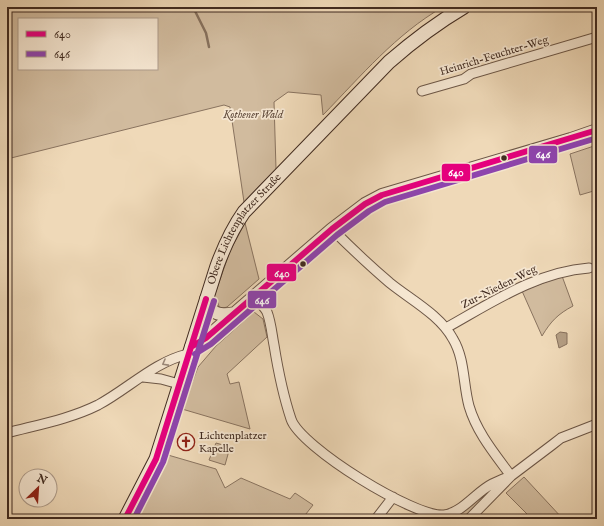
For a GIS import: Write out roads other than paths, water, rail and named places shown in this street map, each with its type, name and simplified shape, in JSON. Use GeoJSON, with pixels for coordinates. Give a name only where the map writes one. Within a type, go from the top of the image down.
{"type":"FeatureCollection","features":[{"type":"Feature","properties":{"kind":"main road","name":"Obere Lichtenplatzer Straße"},"geometry":{"type":"LineString","coordinates":[[126,519],[156,459],[206,299],[228,237],[244,212],[400,53],[433,26],[464,7]]}},
{"type":"Feature","properties":{"kind":"street","name":"Heinrich-Feuchter-Weg"},"geometry":{"type":"LineString","coordinates":[[422,91],[464,79],[471,74],[597,37]]}},
{"type":"Feature","properties":{"kind":"street"},"geometry":{"type":"LineString","coordinates":[[7,434],[78,413],[96,406],[168,361],[190,351],[332,230],[365,204],[382,195],[597,130]]}},
{"type":"Feature","properties":{"kind":"street"},"geometry":{"type":"LineString","coordinates":[[332,230],[388,281],[446,328],[454,339],[459,353],[467,396],[476,422],[491,448],[511,476]]}},
{"type":"Feature","properties":{"kind":"street","name":"Zur-Nieden-Weg"},"geometry":{"type":"LineString","coordinates":[[446,328],[530,283],[565,270],[589,268]]}},
{"type":"Feature","properties":{"kind":"street"},"geometry":{"type":"LineString","coordinates":[[254,296],[268,315],[278,369],[291,421],[320,451],[351,473],[393,497],[419,508],[444,515],[452,512],[491,484],[511,476]]}},
{"type":"Feature","properties":{"kind":"street"},"geometry":{"type":"LineString","coordinates":[[206,299],[208,306],[214,312],[223,315],[235,313]]}},
{"type":"Feature","properties":{"kind":"street"},"geometry":{"type":"LineString","coordinates":[[143,377],[161,379],[179,384]]}},
{"type":"Feature","properties":{"kind":"street"},"geometry":{"type":"LineString","coordinates":[[469,519],[511,476],[561,438],[597,424]]}},
{"type":"Feature","properties":{"kind":"street"},"geometry":{"type":"LineString","coordinates":[[376,519],[393,497]]}},
{"type":"Feature","properties":{"kind":"waterway"},"geometry":{"type":"LineString","coordinates":[[193,7],[206,33],[209,47]]}},
{"type":"Feature","properties":{"kind":"place","name":"Lichtenplatzer Kapelle"},"geometry":{"type":"Point","coordinates":[186,442]}},
{"type":"Feature","properties":{"kind":"park label","name":"Kothener Wald"},"geometry":{"type":"Point","coordinates":[253,115]}}]}
